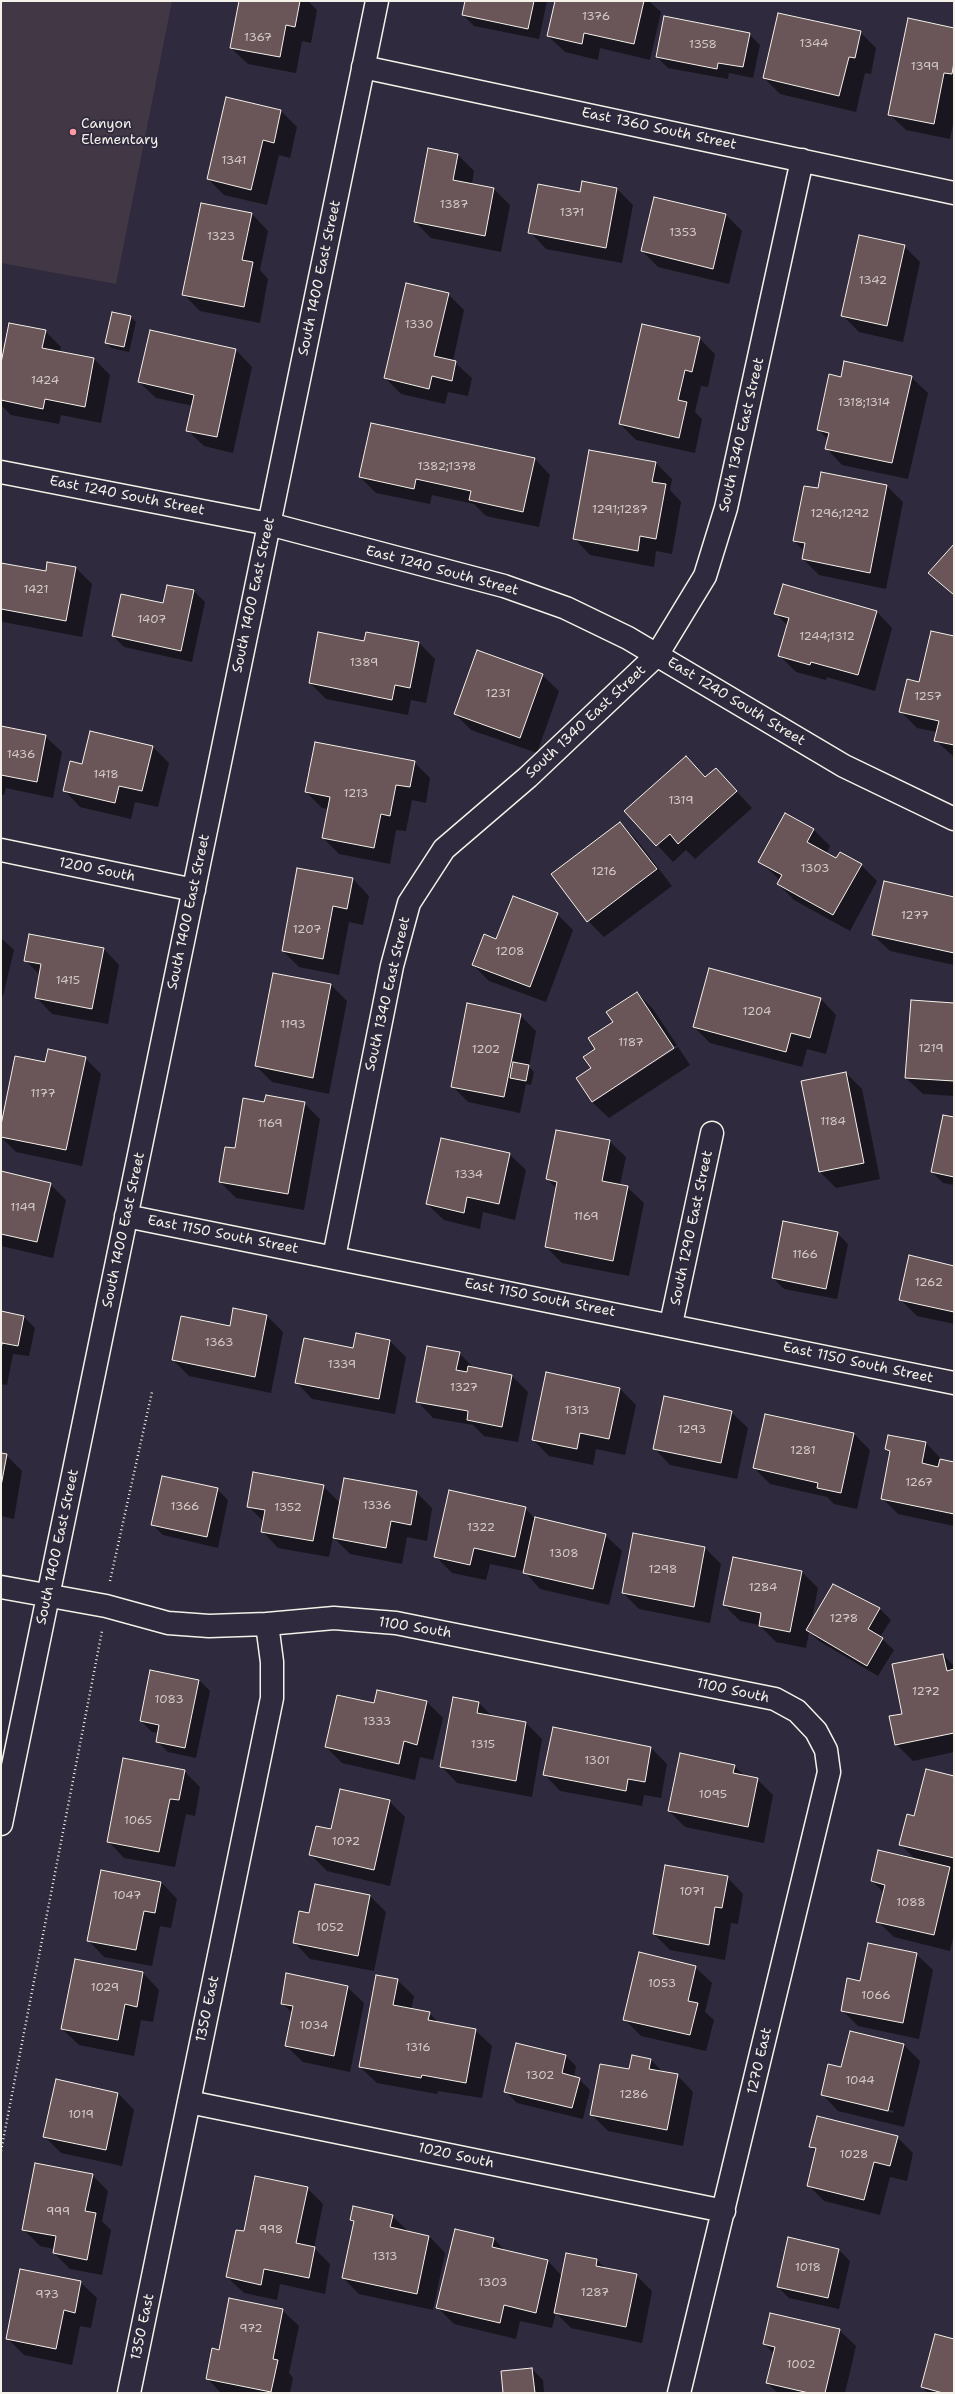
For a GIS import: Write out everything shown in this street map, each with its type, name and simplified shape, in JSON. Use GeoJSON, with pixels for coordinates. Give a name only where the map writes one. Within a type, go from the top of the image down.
{"type":"FeatureCollection","features":[{"type":"Feature","properties":{"kind":"street","name":"South 1400 East Street"},"geometry":{"type":"LineString","coordinates":[[1,1824],[377,1]]}},
{"type":"Feature","properties":{"kind":"street","name":"East 1360 South Street"},"geometry":{"type":"LineString","coordinates":[[363,67],[954,193]]}},
{"type":"Feature","properties":{"kind":"street","name":"South 1340 East Street"},"geometry":{"type":"LineString","coordinates":[[334,1257],[392,966],[409,903],[444,849],[528,777],[657,655],[705,576],[726,508],[802,160]]}},
{"type":"Feature","properties":{"kind":"street","name":"East 1240 South Street"},"geometry":{"type":"LineString","coordinates":[[1,472],[269,524],[504,586],[566,608],[628,638],[844,766],[954,819]]}},
{"type":"Feature","properties":{"kind":"street","name":"1200 South"},"geometry":{"type":"LineString","coordinates":[[1,850],[194,890]]}},
{"type":"Feature","properties":{"kind":"street","name":"South 1290 East Street"},"geometry":{"type":"LineString","coordinates":[[671,1324],[712,1132]]}},
{"type":"Feature","properties":{"kind":"street","name":"East 1150 South Street"},"geometry":{"type":"LineString","coordinates":[[126,1216],[671,1324],[954,1383]]}},
{"type":"Feature","properties":{"kind":"street","name":"1100 South"},"geometry":{"type":"LineString","coordinates":[[1,1587],[106,1606],[168,1623],[209,1626],[267,1624],[334,1618],[396,1623],[775,1699],[797,1711],[816,1731]]}},
{"type":"Feature","properties":{"kind":"street","name":"1350 East"},"geometry":{"type":"LineString","coordinates":[[130,2393],[272,1698],[272,1662],[267,1624]]}},
{"type":"Feature","properties":{"kind":"street","name":"1270 East"},"geometry":{"type":"LineString","coordinates":[[679,2393],[829,1772],[826,1750],[816,1731]]}},
{"type":"Feature","properties":{"kind":"street","name":"1020 South"},"geometry":{"type":"LineString","coordinates":[[189,2102],[724,2211]]}},
{"type":"Feature","properties":{"kind":"path"},"geometry":{"type":"LineString","coordinates":[[112,1569],[152,1392]]}},
{"type":"Feature","properties":{"kind":"path"},"geometry":{"type":"LineString","coordinates":[[1,2151],[98,1648]]}},
{"type":"Feature","properties":{"kind":"shaded area","name":"Canyon Elementary"},"geometry":{"type":"Polygon","coordinates":[[[1,1],[172,1],[116,284],[1,263],[1,1]]]}},
{"type":"Feature","properties":{"kind":"building"},"geometry":{"type":"Polygon","coordinates":[[[239,1],[300,1],[295,27],[286,25],[280,57],[230,48],[239,1]]]}},
{"type":"Feature","properties":{"kind":"building"},"geometry":{"type":"Polygon","coordinates":[[[465,1],[534,1],[528,29],[462,15],[465,1]]]}},
{"type":"Feature","properties":{"kind":"building"},"geometry":{"type":"Polygon","coordinates":[[[555,1],[644,1],[634,44],[584,33],[582,44],[547,36],[555,1]]]}},
{"type":"Feature","properties":{"kind":"building"},"geometry":{"type":"Polygon","coordinates":[[[778,13],[861,31],[855,58],[849,57],[839,96],[763,78],[778,13]]]}},
{"type":"Feature","properties":{"kind":"building"},"geometry":{"type":"Polygon","coordinates":[[[664,16],[750,33],[743,67],[718,63],[717,69],[656,57],[664,16]]]}},
{"type":"Feature","properties":{"kind":"building"},"geometry":{"type":"Polygon","coordinates":[[[908,18],[954,28],[954,62],[952,74],[944,73],[934,124],[888,115],[908,18]]]}},
{"type":"Feature","properties":{"kind":"building"},"geometry":{"type":"Polygon","coordinates":[[[226,97],[281,110],[274,143],[263,140],[251,190],[207,179],[226,97]]]}},
{"type":"Feature","properties":{"kind":"building"},"geometry":{"type":"Polygon","coordinates":[[[428,148],[458,154],[453,180],[494,188],[485,236],[414,222],[428,148]]]}},
{"type":"Feature","properties":{"kind":"building"},"geometry":{"type":"Polygon","coordinates":[[[582,181],[617,188],[606,248],[528,233],[538,184],[580,192],[582,181]]]}},
{"type":"Feature","properties":{"kind":"building"},"geometry":{"type":"Polygon","coordinates":[[[654,197],[726,214],[713,269],[641,251],[654,197]]]}},
{"type":"Feature","properties":{"kind":"building"},"geometry":{"type":"Polygon","coordinates":[[[201,203],[252,213],[242,260],[253,262],[244,307],[182,295],[201,203]]]}},
{"type":"Feature","properties":{"kind":"building"},"geometry":{"type":"Polygon","coordinates":[[[859,235],[905,245],[887,326],[841,316],[859,235]]]}},
{"type":"Feature","properties":{"kind":"building"},"geometry":{"type":"Polygon","coordinates":[[[406,283],[449,293],[434,356],[456,361],[452,381],[432,376],[429,389],[384,378],[406,283]]]}},
{"type":"Feature","properties":{"kind":"building"},"geometry":{"type":"Polygon","coordinates":[[[112,312],[131,316],[124,347],[105,343],[112,312]]]}},
{"type":"Feature","properties":{"kind":"building"},"geometry":{"type":"Polygon","coordinates":[[[9,323],[46,330],[42,348],[94,358],[85,407],[45,399],[43,409],[1,400],[1,363],[9,323]]]}},
{"type":"Feature","properties":{"kind":"building"},"geometry":{"type":"Polygon","coordinates":[[[642,324],[700,337],[692,372],[685,370],[678,400],[687,402],[679,438],[619,424],[642,324]]]}},
{"type":"Feature","properties":{"kind":"building"},"geometry":{"type":"Polygon","coordinates":[[[150,330],[236,349],[217,437],[186,431],[194,395],[138,382],[150,330]]]}},
{"type":"Feature","properties":{"kind":"building"},"geometry":{"type":"Polygon","coordinates":[[[844,361],[912,376],[892,463],[825,449],[829,433],[817,430],[829,374],[841,377],[844,361]]]}},
{"type":"Feature","properties":{"kind":"building"},"geometry":{"type":"Polygon","coordinates":[[[371,423],[535,458],[523,512],[469,500],[471,491],[416,479],[414,489],[359,477],[371,423]]]}},
{"type":"Feature","properties":{"kind":"building"},"geometry":{"type":"Polygon","coordinates":[[[589,450],[656,462],[652,482],[666,484],[656,539],[640,536],[638,551],[573,539],[589,450]]]}},
{"type":"Feature","properties":{"kind":"building"},"geometry":{"type":"Polygon","coordinates":[[[821,472],[887,485],[870,573],[802,559],[805,543],[793,541],[804,486],[818,488],[821,472]]]}},
{"type":"Feature","properties":{"kind":"building"},"geometry":{"type":"Polygon","coordinates":[[[954,544],[954,595],[928,573],[954,544]]]}},
{"type":"Feature","properties":{"kind":"building"},"geometry":{"type":"Polygon","coordinates":[[[47,562],[76,567],[66,621],[1,609],[1,563],[46,571],[47,562]]]}},
{"type":"Feature","properties":{"kind":"building"},"geometry":{"type":"Polygon","coordinates":[[[783,584],[877,611],[858,675],[811,662],[810,665],[778,656],[789,618],[774,614],[783,584]]]}},
{"type":"Feature","properties":{"kind":"building"},"geometry":{"type":"Polygon","coordinates":[[[167,585],[194,590],[181,651],[112,636],[121,594],[163,603],[167,585]]]}},
{"type":"Feature","properties":{"kind":"building"},"geometry":{"type":"Polygon","coordinates":[[[931,631],[954,636],[954,745],[934,741],[939,721],[899,712],[907,679],[919,682],[931,631]]]}},
{"type":"Feature","properties":{"kind":"building"},"geometry":{"type":"Polygon","coordinates":[[[318,632],[364,641],[366,632],[419,642],[410,688],[395,685],[392,700],[309,683],[318,632]]]}},
{"type":"Feature","properties":{"kind":"building"},"geometry":{"type":"Polygon","coordinates":[[[477,650],[543,674],[520,738],[454,714],[477,650]]]}},
{"type":"Feature","properties":{"kind":"building"},"geometry":{"type":"Polygon","coordinates":[[[1,726],[46,735],[37,782],[1,775],[1,726]]]}},
{"type":"Feature","properties":{"kind":"building"},"geometry":{"type":"Polygon","coordinates":[[[90,731],[153,746],[142,791],[119,786],[115,803],[63,791],[70,761],[82,764],[90,731]]]}},
{"type":"Feature","properties":{"kind":"building"},"geometry":{"type":"Polygon","coordinates":[[[315,742],[415,761],[410,787],[396,785],[390,816],[381,814],[374,848],[322,838],[330,797],[305,792],[315,742]]]}},
{"type":"Feature","properties":{"kind":"building"},"geometry":{"type":"Polygon","coordinates":[[[686,756],[705,777],[716,768],[737,791],[678,844],[670,834],[656,846],[624,811],[686,756]]]}},
{"type":"Feature","properties":{"kind":"building"},"geometry":{"type":"Polygon","coordinates":[[[785,813],[814,829],[807,842],[836,858],[840,852],[862,864],[833,915],[777,884],[782,875],[758,862],[785,813]]]}},
{"type":"Feature","properties":{"kind":"building"},"geometry":{"type":"Polygon","coordinates":[[[620,822],[657,869],[587,922],[551,874],[620,822]]]}},
{"type":"Feature","properties":{"kind":"building"},"geometry":{"type":"Polygon","coordinates":[[[297,868],[353,878],[347,909],[333,906],[323,959],[282,951],[297,868]]]}},
{"type":"Feature","properties":{"kind":"building"},"geometry":{"type":"Polygon","coordinates":[[[884,881],[954,897],[954,953],[872,935],[884,881]]]}},
{"type":"Feature","properties":{"kind":"building"},"geometry":{"type":"Polygon","coordinates":[[[513,896],[558,913],[530,987],[472,965],[484,934],[496,939],[513,896]]]}},
{"type":"Feature","properties":{"kind":"building"},"geometry":{"type":"Polygon","coordinates":[[[29,934],[104,948],[92,1009],[35,998],[41,964],[24,961],[29,934]]]}},
{"type":"Feature","properties":{"kind":"building"},"geometry":{"type":"Polygon","coordinates":[[[709,968],[821,998],[810,1038],[791,1033],[786,1052],[693,1027],[709,968]]]}},
{"type":"Feature","properties":{"kind":"building"},"geometry":{"type":"Polygon","coordinates":[[[273,973],[331,984],[313,1078],[255,1066],[273,973]]]}},
{"type":"Feature","properties":{"kind":"building"},"geometry":{"type":"Polygon","coordinates":[[[637,992],[674,1048],[592,1102],[576,1078],[591,1068],[583,1057],[595,1049],[588,1038],[613,1022],[606,1012],[637,992]]]}},
{"type":"Feature","properties":{"kind":"building"},"geometry":{"type":"Polygon","coordinates":[[[911,1000],[954,1003],[954,1081],[905,1078],[911,1000]]]}},
{"type":"Feature","properties":{"kind":"building"},"geometry":{"type":"Polygon","coordinates":[[[467,1003],[521,1014],[504,1097],[451,1087],[467,1003]]]}},
{"type":"Feature","properties":{"kind":"building"},"geometry":{"type":"Polygon","coordinates":[[[48,1049],[86,1057],[66,1150],[1,1137],[1,1125],[15,1056],[45,1062],[48,1049]]]}},
{"type":"Feature","properties":{"kind":"building"},"geometry":{"type":"Polygon","coordinates":[[[513,1062],[529,1065],[526,1081],[510,1078],[513,1062]]]}},
{"type":"Feature","properties":{"kind":"building"},"geometry":{"type":"Polygon","coordinates":[[[846,1072],[864,1163],[819,1172],[801,1081],[846,1072]]]}},
{"type":"Feature","properties":{"kind":"building"},"geometry":{"type":"Polygon","coordinates":[[[266,1095],[305,1102],[288,1194],[219,1182],[225,1147],[235,1148],[243,1098],[264,1102],[266,1095]]]}},
{"type":"Feature","properties":{"kind":"building"},"geometry":{"type":"Polygon","coordinates":[[[943,1115],[954,1117],[954,1177],[931,1172],[943,1115]]]}},
{"type":"Feature","properties":{"kind":"building"},"geometry":{"type":"Polygon","coordinates":[[[556,1130],[610,1140],[602,1181],[628,1186],[613,1261],[545,1247],[557,1182],[546,1179],[556,1130]]]}},
{"type":"Feature","properties":{"kind":"building"},"geometry":{"type":"Polygon","coordinates":[[[441,1138],[510,1153],[499,1204],[467,1197],[464,1213],[426,1204],[441,1138]]]}},
{"type":"Feature","properties":{"kind":"building"},"geometry":{"type":"Polygon","coordinates":[[[1,1171],[51,1183],[37,1242],[1,1234],[1,1171]]]}},
{"type":"Feature","properties":{"kind":"building"},"geometry":{"type":"Polygon","coordinates":[[[783,1221],[838,1232],[826,1289],[772,1278],[783,1221]]]}},
{"type":"Feature","properties":{"kind":"building"},"geometry":{"type":"Polygon","coordinates":[[[909,1255],[954,1266],[954,1312],[899,1300],[909,1255]]]}},
{"type":"Feature","properties":{"kind":"building"},"geometry":{"type":"Polygon","coordinates":[[[233,1308],[267,1315],[255,1377],[172,1360],[181,1316],[230,1326],[233,1308]]]}},
{"type":"Feature","properties":{"kind":"building"},"geometry":{"type":"Polygon","coordinates":[[[1,1311],[24,1316],[18,1346],[2,1343],[1,1350],[1,1311]]]}},
{"type":"Feature","properties":{"kind":"building"},"geometry":{"type":"Polygon","coordinates":[[[356,1333],[390,1340],[379,1399],[295,1383],[304,1338],[353,1348],[356,1333]]]}},
{"type":"Feature","properties":{"kind":"building"},"geometry":{"type":"Polygon","coordinates":[[[427,1346],[460,1352],[456,1370],[467,1372],[468,1366],[512,1375],[502,1427],[467,1420],[468,1411],[416,1402],[427,1346]]]}},
{"type":"Feature","properties":{"kind":"building"},"geometry":{"type":"Polygon","coordinates":[[[546,1372],[620,1388],[609,1439],[580,1433],[577,1449],[532,1440],[546,1372]]]}},
{"type":"Feature","properties":{"kind":"building"},"geometry":{"type":"Polygon","coordinates":[[[664,1396],[732,1411],[721,1463],[653,1449],[664,1396]]]}},
{"type":"Feature","properties":{"kind":"building"},"geometry":{"type":"Polygon","coordinates":[[[765,1414],[854,1433],[841,1493],[817,1488],[818,1483],[753,1468],[765,1414]]]}},
{"type":"Feature","properties":{"kind":"building"},"geometry":{"type":"Polygon","coordinates":[[[888,1435],[926,1442],[922,1463],[938,1467],[940,1459],[954,1462],[954,1514],[881,1499],[890,1451],[885,1449],[888,1435]]]}},
{"type":"Feature","properties":{"kind":"building"},"geometry":{"type":"Polygon","coordinates":[[[1,1453],[7,1454],[1,1486],[1,1453]]]}},
{"type":"Feature","properties":{"kind":"building"},"geometry":{"type":"Polygon","coordinates":[[[253,1472],[324,1485],[313,1541],[261,1532],[265,1510],[247,1507],[253,1472]]]}},
{"type":"Feature","properties":{"kind":"building"},"geometry":{"type":"Polygon","coordinates":[[[162,1476],[218,1488],[207,1537],[151,1525],[162,1476]]]}},
{"type":"Feature","properties":{"kind":"building"},"geometry":{"type":"Polygon","coordinates":[[[344,1478],[417,1491],[411,1525],[391,1521],[386,1548],[333,1538],[344,1478]]]}},
{"type":"Feature","properties":{"kind":"building"},"geometry":{"type":"Polygon","coordinates":[[[449,1490],[526,1507],[515,1557],[474,1548],[470,1565],[434,1557],[449,1490]]]}},
{"type":"Feature","properties":{"kind":"building"},"geometry":{"type":"Polygon","coordinates":[[[535,1517],[606,1534],[593,1589],[523,1573],[535,1517]]]}},
{"type":"Feature","properties":{"kind":"building"},"geometry":{"type":"Polygon","coordinates":[[[633,1533],[705,1547],[694,1607],[622,1593],[633,1533]]]}},
{"type":"Feature","properties":{"kind":"building"},"geometry":{"type":"Polygon","coordinates":[[[733,1557],[802,1571],[790,1632],[759,1626],[761,1613],[723,1605],[733,1557]]]}},
{"type":"Feature","properties":{"kind":"building"},"geometry":{"type":"Polygon","coordinates":[[[833,1584],[880,1608],[868,1629],[883,1638],[867,1666],[806,1630],[833,1584]]]}},
{"type":"Feature","properties":{"kind":"building"},"geometry":{"type":"Polygon","coordinates":[[[943,1654],[947,1671],[954,1669],[954,1733],[895,1745],[889,1716],[902,1714],[892,1664],[943,1654]]]}},
{"type":"Feature","properties":{"kind":"building"},"geometry":{"type":"Polygon","coordinates":[[[150,1670],[199,1680],[185,1748],[156,1742],[159,1725],[140,1721],[150,1670]]]}},
{"type":"Feature","properties":{"kind":"building"},"geometry":{"type":"Polygon","coordinates":[[[377,1690],[427,1701],[417,1745],[404,1741],[399,1764],[325,1747],[337,1695],[374,1703],[377,1690]]]}},
{"type":"Feature","properties":{"kind":"building"},"geometry":{"type":"Polygon","coordinates":[[[453,1697],[479,1702],[477,1713],[526,1722],[516,1781],[440,1767],[453,1697]]]}},
{"type":"Feature","properties":{"kind":"building"},"geometry":{"type":"Polygon","coordinates":[[[553,1727],[651,1747],[645,1782],[628,1779],[626,1791],[543,1775],[553,1727]]]}},
{"type":"Feature","properties":{"kind":"building"},"geometry":{"type":"Polygon","coordinates":[[[680,1753],[735,1765],[733,1773],[758,1778],[748,1827],[668,1811],[680,1753]]]}},
{"type":"Feature","properties":{"kind":"building"},"geometry":{"type":"Polygon","coordinates":[[[123,1758],[185,1770],[179,1800],[170,1799],[159,1852],[107,1842],[123,1758]]]}},
{"type":"Feature","properties":{"kind":"building"},"geometry":{"type":"Polygon","coordinates":[[[926,1769],[954,1776],[954,1858],[899,1845],[907,1814],[914,1816],[926,1769]]]}},
{"type":"Feature","properties":{"kind":"building"},"geometry":{"type":"Polygon","coordinates":[[[340,1789],[390,1800],[374,1870],[309,1855],[316,1826],[331,1829],[340,1789]]]}},
{"type":"Feature","properties":{"kind":"building"},"geometry":{"type":"Polygon","coordinates":[[[878,1850],[950,1867],[934,1935],[876,1922],[885,1885],[871,1881],[878,1850]]]}},
{"type":"Feature","properties":{"kind":"building"},"geometry":{"type":"Polygon","coordinates":[[[665,1865],[728,1876],[722,1908],[715,1907],[709,1945],[653,1934],[665,1865]]]}},
{"type":"Feature","properties":{"kind":"building"},"geometry":{"type":"Polygon","coordinates":[[[101,1870],[161,1882],[155,1913],[144,1911],[136,1950],[87,1941],[101,1870]]]}},
{"type":"Feature","properties":{"kind":"building"},"geometry":{"type":"Polygon","coordinates":[[[315,1884],[370,1895],[358,1956],[293,1943],[299,1911],[309,1913],[315,1884]]]}},
{"type":"Feature","properties":{"kind":"building"},"geometry":{"type":"Polygon","coordinates":[[[868,1943],[917,1953],[903,2023],[841,2011],[847,1978],[860,1981],[868,1943]]]}},
{"type":"Feature","properties":{"kind":"building"},"geometry":{"type":"Polygon","coordinates":[[[639,1952],[696,1966],[688,2001],[698,2003],[690,2035],[623,2020],[639,1952]]]}},
{"type":"Feature","properties":{"kind":"building"},"geometry":{"type":"Polygon","coordinates":[[[75,1959],[143,1972],[137,2007],[125,2004],[118,2040],[61,2029],[75,1959]]]}},
{"type":"Feature","properties":{"kind":"building"},"geometry":{"type":"Polygon","coordinates":[[[286,1973],[348,1986],[334,2056],[285,2046],[293,2006],[281,2004],[286,1973]]]}},
{"type":"Feature","properties":{"kind":"building"},"geometry":{"type":"Polygon","coordinates":[[[376,1975],[398,1979],[393,2005],[430,2012],[428,2020],[476,2029],[466,2083],[422,2075],[421,2078],[359,2067],[376,1975]]]}},
{"type":"Feature","properties":{"kind":"building"},"geometry":{"type":"Polygon","coordinates":[[[850,2031],[904,2044],[888,2111],[821,2095],[828,2064],[841,2067],[850,2031]]]}},
{"type":"Feature","properties":{"kind":"building"},"geometry":{"type":"Polygon","coordinates":[[[516,2043],[566,2055],[562,2073],[580,2078],[572,2108],[504,2092],[516,2043]]]}},
{"type":"Feature","properties":{"kind":"building"},"geometry":{"type":"Polygon","coordinates":[[[632,2055],[651,2059],[649,2069],[678,2074],[667,2130],[590,2115],[600,2064],[629,2069],[632,2055]]]}},
{"type":"Feature","properties":{"kind":"building"},"geometry":{"type":"Polygon","coordinates":[[[56,2079],[118,2093],[106,2150],[43,2137],[56,2079]]]}},
{"type":"Feature","properties":{"kind":"building"},"geometry":{"type":"Polygon","coordinates":[[[817,2116],[898,2136],[890,2166],[874,2162],[864,2200],[807,2186],[816,2148],[809,2147],[817,2116]]]}},
{"type":"Feature","properties":{"kind":"building"},"geometry":{"type":"Polygon","coordinates":[[[35,2163],[93,2174],[85,2211],[96,2213],[87,2260],[53,2253],[56,2236],[22,2230],[35,2163]]]}},
{"type":"Feature","properties":{"kind":"building"},"geometry":{"type":"Polygon","coordinates":[[[255,2176],[308,2187],[296,2243],[315,2247],[309,2278],[264,2269],[261,2285],[226,2277],[236,2230],[244,2231],[255,2176]]]}},
{"type":"Feature","properties":{"kind":"building"},"geometry":{"type":"Polygon","coordinates":[[[353,2206],[393,2215],[390,2227],[429,2236],[417,2294],[342,2278],[354,2221],[350,2220],[353,2206]]]}},
{"type":"Feature","properties":{"kind":"building"},"geometry":{"type":"Polygon","coordinates":[[[455,2229],[494,2238],[492,2247],[548,2260],[536,2313],[504,2305],[500,2323],[436,2308],[455,2229]]]}},
{"type":"Feature","properties":{"kind":"building"},"geometry":{"type":"Polygon","coordinates":[[[788,2237],[839,2249],[828,2298],[777,2287],[788,2237]]]}},
{"type":"Feature","properties":{"kind":"building"},"geometry":{"type":"Polygon","coordinates":[[[566,2253],[597,2259],[596,2266],[637,2274],[626,2327],[554,2313],[566,2253]]]}},
{"type":"Feature","properties":{"kind":"building"},"geometry":{"type":"Polygon","coordinates":[[[20,2269],[81,2281],[75,2313],[64,2310],[56,2349],[6,2339],[20,2269]]]}},
{"type":"Feature","properties":{"kind":"building"},"geometry":{"type":"Polygon","coordinates":[[[229,2298],[283,2309],[273,2359],[278,2360],[271,2392],[206,2379],[212,2348],[219,2350],[229,2298]]]}},
{"type":"Feature","properties":{"kind":"building"},"geometry":{"type":"Polygon","coordinates":[[[770,2313],[840,2329],[825,2393],[809,2393],[766,2383],[775,2347],[763,2344],[770,2313]]]}},
{"type":"Feature","properties":{"kind":"building"},"geometry":{"type":"Polygon","coordinates":[[[935,2334],[954,2339],[954,2393],[943,2393],[921,2387],[935,2334]]]}},
{"type":"Feature","properties":{"kind":"building"},"geometry":{"type":"Polygon","coordinates":[[[532,2368],[535,2393],[503,2393],[501,2371],[532,2368]]]}},
{"type":"Feature","properties":{"kind":"place","name":"Canyon Elementary"},"geometry":{"type":"Point","coordinates":[73,132]}}]}
